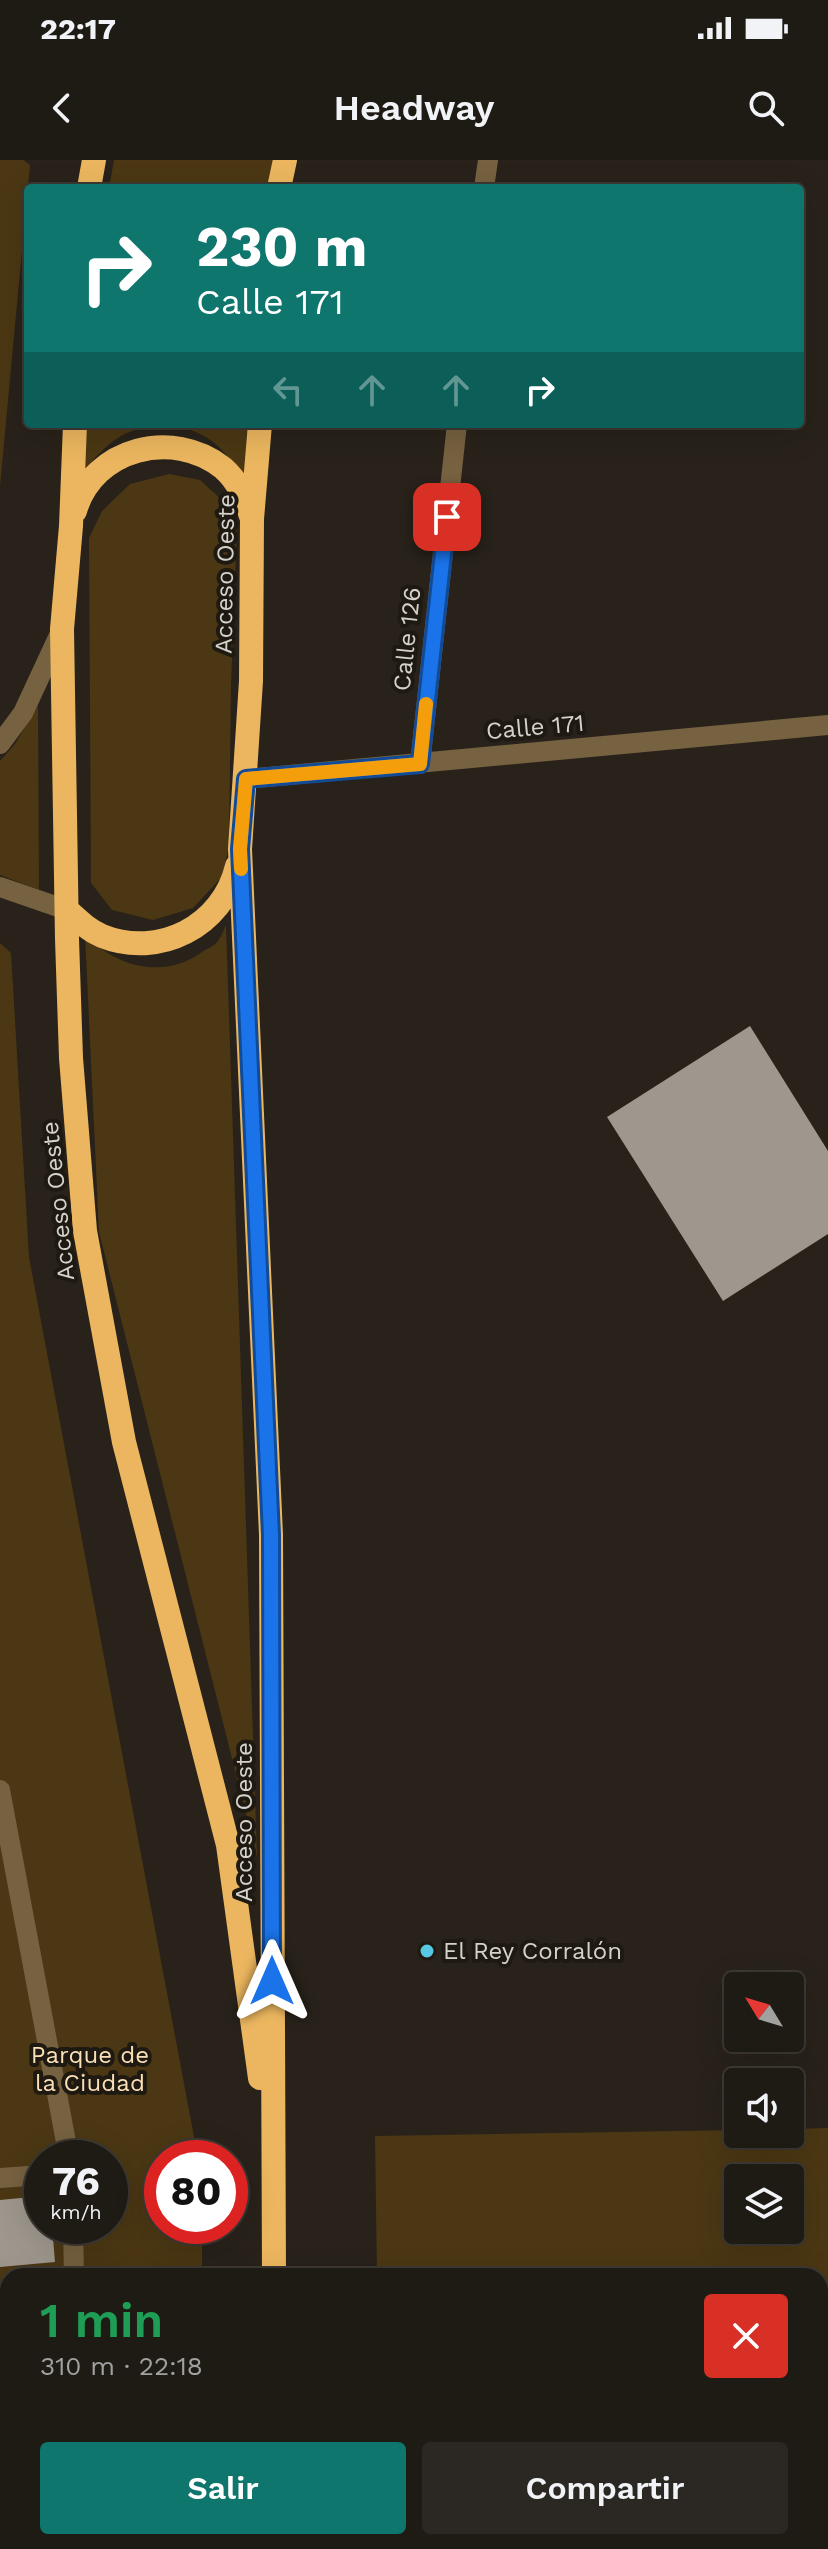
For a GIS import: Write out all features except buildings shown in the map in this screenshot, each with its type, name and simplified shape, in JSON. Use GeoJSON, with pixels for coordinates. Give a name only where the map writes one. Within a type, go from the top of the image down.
{"type":"FeatureCollection","features":[{"type":"Feature","properties":{"kind":"highway"},"geometry":{"type":"LineString","coordinates":[[90,184],[94,160]]}},
{"type":"Feature","properties":{"kind":"highway"},"geometry":{"type":"LineString","coordinates":[[280,184],[285,160]]}},
{"type":"Feature","properties":{"kind":"highway","name":"Acceso Oeste"},"geometry":{"type":"LineString","coordinates":[[75,428],[71,526],[62,629],[71,1058],[85,1231],[124,1442],[228,1845],[273,2172]]}},
{"type":"Feature","properties":{"kind":"highway","name":"Acceso Oeste"},"geometry":{"type":"LineString","coordinates":[[260,428],[252,519],[251,681],[240,849],[271,1535],[273,2172]]}},
{"type":"Feature","properties":{"kind":"highway"},"geometry":{"type":"LineString","coordinates":[[71,526],[79,498],[95,475],[118,457],[145,447],[173,446],[201,454],[224,469],[242,492],[252,519]]}},
{"type":"Feature","properties":{"kind":"highway"},"geometry":{"type":"LineString","coordinates":[[67,910],[82,925],[101,936],[121,942],[142,944],[184,934],[202,923],[223,899],[237,870],[240,849]]}},
{"type":"Feature","properties":{"kind":"highway"},"geometry":{"type":"LineString","coordinates":[[273,2172],[274,2268]]}},
{"type":"Feature","properties":{"kind":"street"},"geometry":{"type":"LineString","coordinates":[[485,184],[488,160]]}},
{"type":"Feature","properties":{"kind":"street","name":"Calle 126"},"geometry":{"type":"LineString","coordinates":[[420,764],[457,428]]}},
{"type":"Feature","properties":{"kind":"street"},"geometry":{"type":"LineString","coordinates":[[0,744],[23,713],[62,629]]}},
{"type":"Feature","properties":{"kind":"street","name":"Calle 171"},"geometry":{"type":"LineString","coordinates":[[246,779],[828,725]]}},
{"type":"Feature","properties":{"kind":"street"},"geometry":{"type":"LineString","coordinates":[[0,887],[67,910]]}},
{"type":"Feature","properties":{"kind":"street"},"geometry":{"type":"LineString","coordinates":[[0,1790],[66,2140]]}},
{"type":"Feature","properties":{"kind":"street"},"geometry":{"type":"LineString","coordinates":[[0,2178],[24,2176]]}},
{"type":"Feature","properties":{"kind":"street"},"geometry":{"type":"LineString","coordinates":[[73,2244],[74,2268]]}},
{"type":"Feature","properties":{"kind":"green space"},"geometry":{"type":"Polygon","coordinates":[[[0,160],[23,160],[30,165],[28,184],[24,184],[24,229],[0,486],[0,160]]]}},
{"type":"Feature","properties":{"kind":"green space"},"geometry":{"type":"Polygon","coordinates":[[[114,160],[280,160],[276,184],[110,184],[114,160]]]}},
{"type":"Feature","properties":{"kind":"green space"},"geometry":{"type":"Polygon","coordinates":[[[85,428],[140,428],[110,444],[81,474],[85,428]]]}},
{"type":"Feature","properties":{"kind":"green space"},"geometry":{"type":"Polygon","coordinates":[[[186,428],[255,428],[249,499],[236,470],[222,450],[186,428]]]}},
{"type":"Feature","properties":{"kind":"green space"},"geometry":{"type":"Polygon","coordinates":[[[169,474],[200,480],[223,501],[237,525],[229,846],[222,877],[193,908],[153,920],[112,910],[91,883],[89,538],[102,511],[130,484],[169,474]]]}},
{"type":"Feature","properties":{"kind":"green space"},"geometry":{"type":"Polygon","coordinates":[[[38,705],[39,890],[0,875],[0,761],[15,744],[38,705]]]}},
{"type":"Feature","properties":{"kind":"green space"},"geometry":{"type":"Polygon","coordinates":[[[226,925],[257,1857],[99,1232],[85,934],[125,962],[140,966],[172,966],[187,961],[218,941],[226,925]]]}},
{"type":"Feature","properties":{"kind":"green space","name":"Parque de la Ciudad"},"geometry":{"type":"Polygon","coordinates":[[[0,943],[11,953],[29,1257],[195,2140],[144,2140],[144,2244],[202,2244],[202,2268],[0,2268],[0,943]]]}},
{"type":"Feature","properties":{"kind":"green space"},"geometry":{"type":"Polygon","coordinates":[[[828,2128],[828,2268],[377,2268],[375,2136],[724,2130],[724,2148],[804,2148],[804,2129],[828,2128]]]}},
{"type":"Feature","properties":{"kind":"slow traffic"},"geometry":{"type":"LineString","coordinates":[[241,869],[246,779],[420,764],[426,704]]}},
{"type":"Feature","properties":{"kind":"place","name":"El Rey Corralón"},"geometry":{"type":"Point","coordinates":[427,1951]}},
{"type":"Feature","properties":{"kind":"route"},"geometry":{"type":"LineString","coordinates":[[272,1981],[271,1535],[240,849],[246,779],[420,764],[447,517]]}}]}
